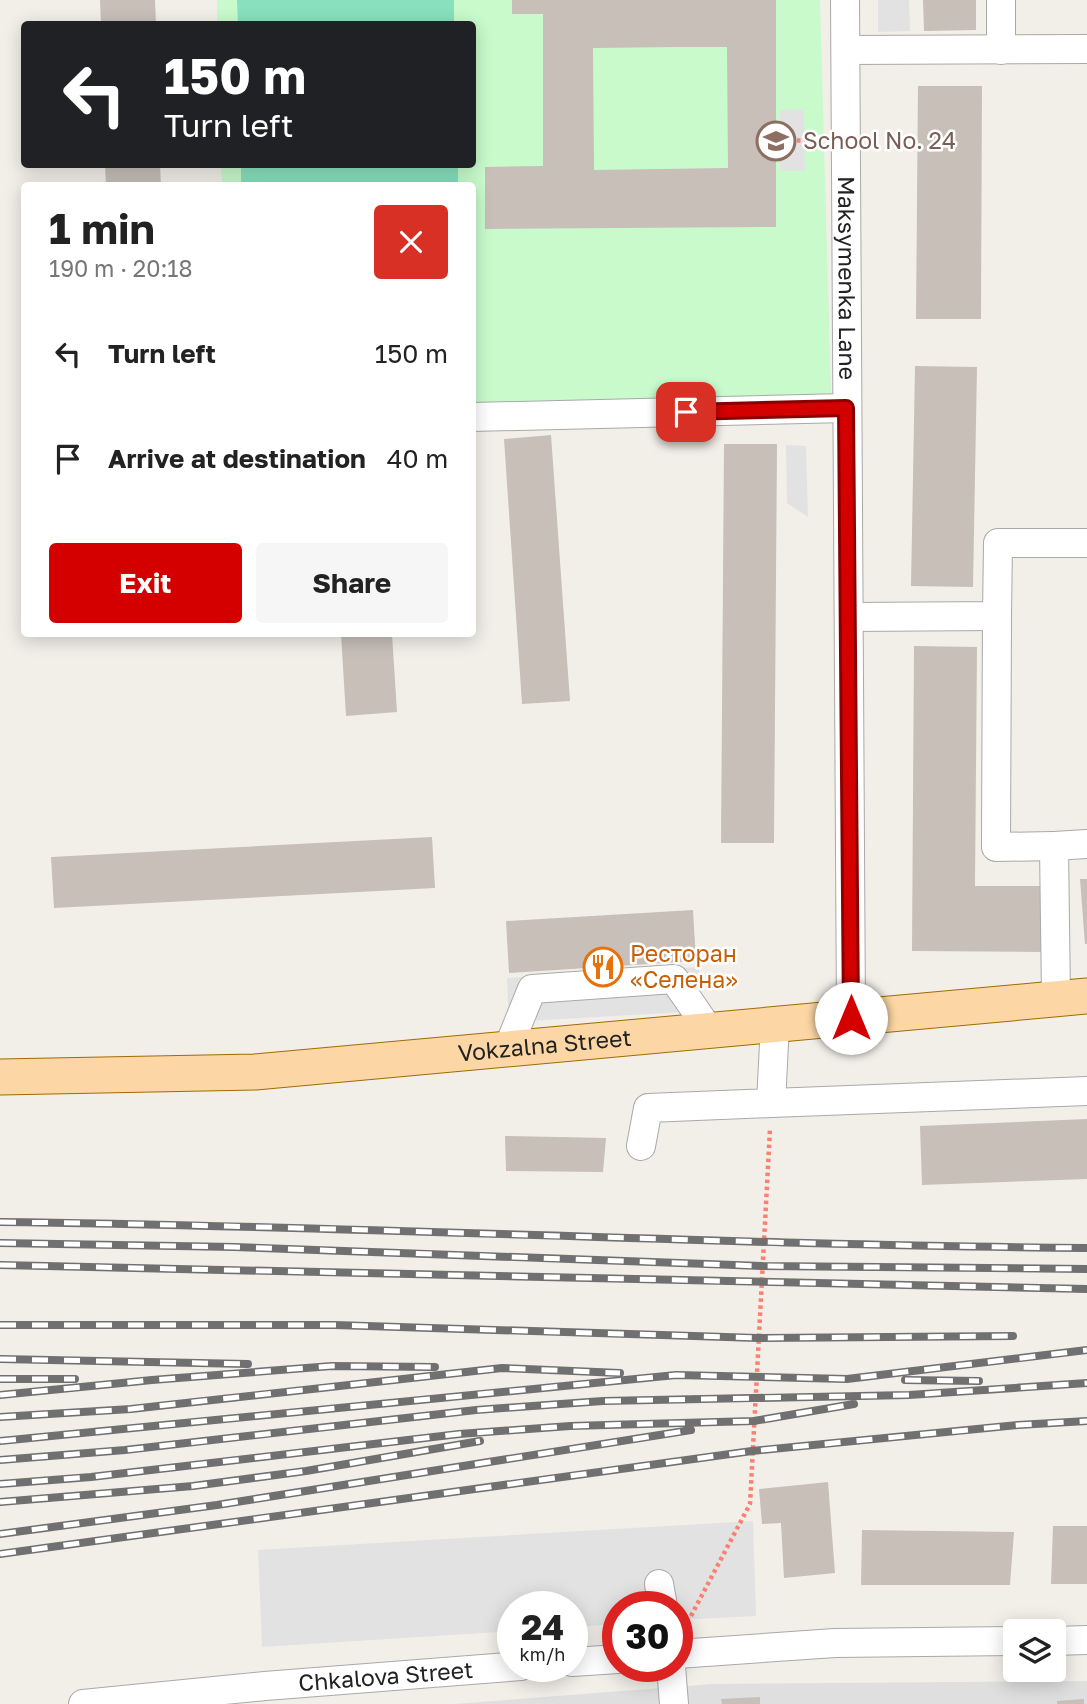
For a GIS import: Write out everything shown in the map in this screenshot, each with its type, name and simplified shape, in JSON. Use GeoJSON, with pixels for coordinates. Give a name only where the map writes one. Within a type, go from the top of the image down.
{"type":"FeatureCollection","features":[{"type":"Feature","properties":{"kind":"main road","name":"Vokzalna Street"},"geometry":{"type":"LineString","coordinates":[[0,1077],[255,1072],[1071,997]]}},
{"type":"Feature","properties":{"kind":"street","name":"Maksymenka Lane"},"geometry":{"type":"LineString","coordinates":[[845,0],[851,1018]]}},
{"type":"Feature","properties":{"kind":"street"},"geometry":{"type":"LineString","coordinates":[[1001,0],[1001,50]]}},
{"type":"Feature","properties":{"kind":"street"},"geometry":{"type":"LineString","coordinates":[[845,50],[1087,49]]}},
{"type":"Feature","properties":{"kind":"street"},"geometry":{"type":"LineString","coordinates":[[476,417],[846,408]]}},
{"type":"Feature","properties":{"kind":"street"},"geometry":{"type":"LineString","coordinates":[[1087,544],[998,543],[996,847],[1087,844]]}},
{"type":"Feature","properties":{"kind":"street"},"geometry":{"type":"LineString","coordinates":[[849,617],[997,616]]}},
{"type":"Feature","properties":{"kind":"street"},"geometry":{"type":"LineString","coordinates":[[1055,846],[1071,997]]}},
{"type":"Feature","properties":{"kind":"street"},"geometry":{"type":"LineString","coordinates":[[508,1048],[531,989],[674,979],[709,1030]]}},
{"type":"Feature","properties":{"kind":"street"},"geometry":{"type":"LineString","coordinates":[[771,1103],[775,1024]]}},
{"type":"Feature","properties":{"kind":"street"},"geometry":{"type":"LineString","coordinates":[[641,1146],[648,1108],[1087,1091]]}},
{"type":"Feature","properties":{"kind":"street"},"geometry":{"type":"LineString","coordinates":[[1066,1641],[1087,1640]]}},
{"type":"Feature","properties":{"kind":"street"},"geometry":{"type":"LineString","coordinates":[[693,1653],[835,1643],[1003,1641]]}},
{"type":"Feature","properties":{"kind":"street","name":"Chkalova Street"},"geometry":{"type":"LineString","coordinates":[[83,1704],[265,1686],[497,1668]]}},
{"type":"Feature","properties":{"kind":"street"},"geometry":{"type":"LineString","coordinates":[[672,1682],[674,1704]]}},
{"type":"Feature","properties":{"kind":"path"},"geometry":{"type":"LineString","coordinates":[[776,141],[846,140]]}},
{"type":"Feature","properties":{"kind":"path"},"geometry":{"type":"LineString","coordinates":[[693,1613],[750,1504],[771,1103]]}},
{"type":"Feature","properties":{"kind":"shaded area"},"geometry":{"type":"Polygon","coordinates":[[[878,0],[909,0],[910,31],[878,32],[878,0]]]}},
{"type":"Feature","properties":{"kind":"shaded area"},"geometry":{"type":"Polygon","coordinates":[[[804,109],[805,171],[780,171],[780,110],[804,109]]]}},
{"type":"Feature","properties":{"kind":"shaded area"},"geometry":{"type":"Polygon","coordinates":[[[786,445],[806,446],[808,517],[787,503],[786,445]]]}},
{"type":"Feature","properties":{"kind":"shaded area"},"geometry":{"type":"Polygon","coordinates":[[[699,967],[702,1011],[509,1022],[507,978],[699,967]]]}},
{"type":"Feature","properties":{"kind":"shaded area"},"geometry":{"type":"Polygon","coordinates":[[[753,1521],[756,1616],[693,1619],[693,1591],[602,1591],[602,1625],[588,1626],[588,1591],[497,1591],[497,1632],[262,1647],[258,1550],[753,1521]]]}},
{"type":"Feature","properties":{"kind":"shaded area"},"geometry":{"type":"Polygon","coordinates":[[[1087,1681],[1087,1704],[454,1704],[713,1684],[1087,1681]]]}},
{"type":"Feature","properties":{"kind":"green space"},"geometry":{"type":"Polygon","coordinates":[[[217,0],[820,0],[831,396],[476,407],[476,182],[222,182],[221,168],[476,168],[476,21],[217,21],[217,0]]]}},
{"type":"Feature","properties":{"kind":"green space"},"geometry":{"type":"Polygon","coordinates":[[[237,0],[454,0],[454,21],[238,21],[237,0]]]}},
{"type":"Feature","properties":{"kind":"green space"},"geometry":{"type":"Polygon","coordinates":[[[241,168],[458,168],[458,182],[241,182],[241,168]]]}},
{"type":"Feature","properties":{"kind":"building"},"geometry":{"type":"Polygon","coordinates":[[[100,0],[155,0],[156,21],[101,21],[100,0]]]}},
{"type":"Feature","properties":{"kind":"building"},"geometry":{"type":"Polygon","coordinates":[[[512,0],[776,0],[776,227],[485,229],[485,167],[543,166],[543,14],[512,14],[512,0]],[[727,47],[593,48],[594,170],[728,168],[727,47]]]}},
{"type":"Feature","properties":{"kind":"building"},"geometry":{"type":"Polygon","coordinates":[[[923,0],[976,0],[976,30],[924,31],[923,0]]]}},
{"type":"Feature","properties":{"kind":"building"},"geometry":{"type":"Polygon","coordinates":[[[918,86],[982,86],[981,319],[916,319],[918,86]]]}},
{"type":"Feature","properties":{"kind":"building"},"geometry":{"type":"Polygon","coordinates":[[[105,168],[160,168],[161,182],[106,182],[105,168]]]}},
{"type":"Feature","properties":{"kind":"building"},"geometry":{"type":"Polygon","coordinates":[[[915,366],[977,367],[973,587],[911,586],[915,366]]]}},
{"type":"Feature","properties":{"kind":"building"},"geometry":{"type":"Polygon","coordinates":[[[551,435],[570,701],[522,704],[504,439],[551,435]]]}},
{"type":"Feature","properties":{"kind":"building"},"geometry":{"type":"Polygon","coordinates":[[[724,444],[777,444],[774,843],[721,843],[724,444]]]}},
{"type":"Feature","properties":{"kind":"building"},"geometry":{"type":"Polygon","coordinates":[[[341,637],[392,637],[397,712],[346,716],[341,637]]]}},
{"type":"Feature","properties":{"kind":"building"},"geometry":{"type":"Polygon","coordinates":[[[914,646],[977,647],[975,886],[1045,886],[1044,952],[912,951],[914,646]]]}},
{"type":"Feature","properties":{"kind":"building"},"geometry":{"type":"Polygon","coordinates":[[[432,837],[435,888],[54,908],[51,857],[432,837]]]}},
{"type":"Feature","properties":{"kind":"building"},"geometry":{"type":"Polygon","coordinates":[[[1080,879],[1087,879],[1087,944],[1085,944],[1080,879]]]}},
{"type":"Feature","properties":{"kind":"building"},"geometry":{"type":"Polygon","coordinates":[[[693,910],[696,961],[509,973],[506,921],[693,910]]]}},
{"type":"Feature","properties":{"kind":"building"},"geometry":{"type":"Polygon","coordinates":[[[1087,1119],[1087,1179],[922,1185],[920,1126],[1087,1119]]]}},
{"type":"Feature","properties":{"kind":"building"},"geometry":{"type":"Polygon","coordinates":[[[505,1136],[606,1138],[603,1172],[506,1171],[505,1136]]]}},
{"type":"Feature","properties":{"kind":"building"},"geometry":{"type":"Polygon","coordinates":[[[828,1482],[835,1573],[784,1578],[781,1523],[762,1524],[759,1489],[828,1482]]]}},
{"type":"Feature","properties":{"kind":"building"},"geometry":{"type":"Polygon","coordinates":[[[1053,1526],[1087,1526],[1087,1584],[1051,1584],[1053,1526]]]}},
{"type":"Feature","properties":{"kind":"building"},"geometry":{"type":"Polygon","coordinates":[[[862,1530],[1014,1532],[1010,1585],[861,1585],[862,1530]]]}},
{"type":"Feature","properties":{"kind":"building"},"geometry":{"type":"Polygon","coordinates":[[[760,1697],[760,1704],[722,1704],[721,1699],[760,1697]]]}},
{"type":"Feature","properties":{"kind":"building"},"geometry":{"type":"Polygon","coordinates":[[[1084,1699],[1084,1704],[1057,1704],[1057,1701],[1084,1699]]]}},
{"type":"Feature","properties":{"kind":"railway"},"geometry":{"type":"LineString","coordinates":[[0,1222],[1087,1248]]}},
{"type":"Feature","properties":{"kind":"railway"},"geometry":{"type":"LineString","coordinates":[[0,1243],[234,1247],[762,1266],[1087,1269]]}},
{"type":"Feature","properties":{"kind":"railway"},"geometry":{"type":"LineString","coordinates":[[0,1265],[1087,1289]]}},
{"type":"Feature","properties":{"kind":"railway"},"geometry":{"type":"LineString","coordinates":[[0,1325],[335,1325],[758,1338],[1013,1336]]}},
{"type":"Feature","properties":{"kind":"railway"},"geometry":{"type":"LineString","coordinates":[[0,1441],[676,1375],[847,1379],[1087,1350]]}},
{"type":"Feature","properties":{"kind":"railway"},"geometry":{"type":"LineString","coordinates":[[0,1359],[248,1364]]}},
{"type":"Feature","properties":{"kind":"railway"},"geometry":{"type":"LineString","coordinates":[[0,1395],[332,1366],[435,1367]]}},
{"type":"Feature","properties":{"kind":"railway"},"geometry":{"type":"LineString","coordinates":[[0,1417],[131,1409],[502,1368],[620,1373]]}},
{"type":"Feature","properties":{"kind":"railway"},"geometry":{"type":"LineString","coordinates":[[0,1379],[75,1379]]}},
{"type":"Feature","properties":{"kind":"railway"},"geometry":{"type":"LineString","coordinates":[[905,1380],[979,1381]]}},
{"type":"Feature","properties":{"kind":"railway"},"geometry":{"type":"LineString","coordinates":[[0,1460],[125,1450],[476,1410],[603,1401],[909,1395],[1087,1383]]}},
{"type":"Feature","properties":{"kind":"railway"},"geometry":{"type":"LineString","coordinates":[[0,1484],[91,1477],[459,1434],[570,1426],[754,1421],[854,1404]]}},
{"type":"Feature","properties":{"kind":"railway"},"geometry":{"type":"LineString","coordinates":[[0,1554],[752,1451],[1018,1425],[1087,1421]]}},
{"type":"Feature","properties":{"kind":"railway"},"geometry":{"type":"LineString","coordinates":[[0,1534],[217,1505],[691,1430]]}},
{"type":"Feature","properties":{"kind":"railway"},"geometry":{"type":"LineString","coordinates":[[0,1502],[193,1486],[306,1471],[480,1441]]}},
{"type":"Feature","properties":{"kind":"place","name":"School No. 24"},"geometry":{"type":"Point","coordinates":[776,141]}},
{"type":"Feature","properties":{"kind":"place","name":"Ресторан «Селена»"},"geometry":{"type":"Point","coordinates":[603,967]}},
{"type":"Feature","properties":{"kind":"route"},"geometry":{"type":"LineString","coordinates":[[686,412],[846,408],[851,1018]]}}]}
